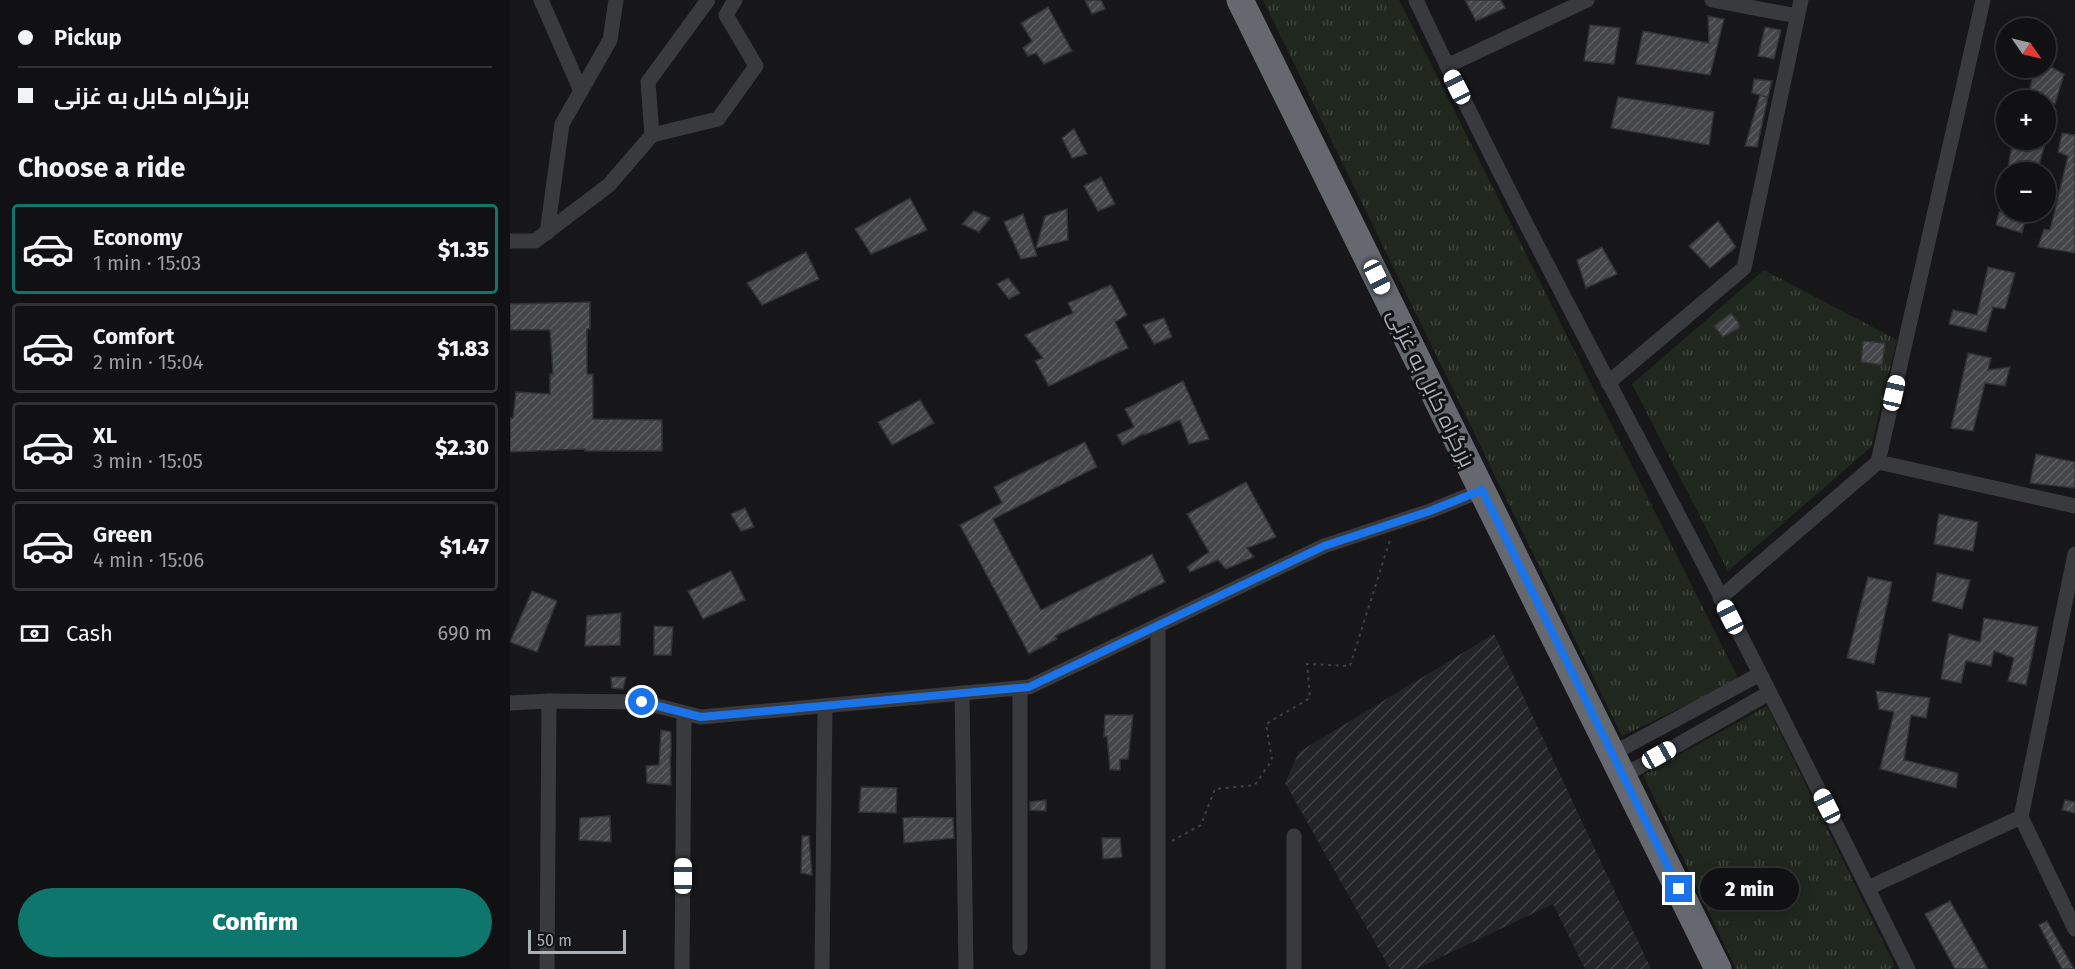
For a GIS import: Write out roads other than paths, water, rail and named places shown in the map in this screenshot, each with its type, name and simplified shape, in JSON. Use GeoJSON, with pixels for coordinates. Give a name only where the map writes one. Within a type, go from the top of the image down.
{"type":"FeatureCollection","features":[{"type":"Feature","properties":{"kind":"highway","name":"بزرگراه کابل به غزنی"},"geometry":{"type":"LineString","coordinates":[[1240,0],[1718,969]]}},
{"type":"Feature","properties":{"kind":"street"},"geometry":{"type":"LineString","coordinates":[[541,0],[581,91]]}},
{"type":"Feature","properties":{"kind":"street"},"geometry":{"type":"LineString","coordinates":[[546,232],[562,124],[610,40],[616,0]]}},
{"type":"Feature","properties":{"kind":"street"},"geometry":{"type":"LineString","coordinates":[[652,135],[648,82],[708,0]]}},
{"type":"Feature","properties":{"kind":"street"},"geometry":{"type":"LineString","coordinates":[[510,241],[535,241],[609,185],[652,135],[718,119],[756,66],[726,15],[735,0]]}},
{"type":"Feature","properties":{"kind":"street"},"geometry":{"type":"LineString","coordinates":[[1416,0],[1447,66],[1608,383],[1706,567],[1908,969]]}},
{"type":"Feature","properties":{"kind":"street"},"geometry":{"type":"LineString","coordinates":[[1447,66],[1587,0]]}},
{"type":"Feature","properties":{"kind":"street"},"geometry":{"type":"LineString","coordinates":[[1712,0],[1797,16]]}},
{"type":"Feature","properties":{"kind":"street"},"geometry":{"type":"LineString","coordinates":[[1608,383],[1744,268],[1801,0]]}},
{"type":"Feature","properties":{"kind":"street"},"geometry":{"type":"LineString","coordinates":[[1720,598],[1878,462],[1983,0]]}},
{"type":"Feature","properties":{"kind":"street"},"geometry":{"type":"LineString","coordinates":[[1878,462],[2075,506]]}},
{"type":"Feature","properties":{"kind":"street"},"geometry":{"type":"LineString","coordinates":[[510,703],[642,702],[701,717],[1029,687],[1324,546],[1430,511],[1482,490]]}},
{"type":"Feature","properties":{"kind":"street"},"geometry":{"type":"LineString","coordinates":[[2075,554],[2021,817],[2075,928]]}},
{"type":"Feature","properties":{"kind":"street"},"geometry":{"type":"LineString","coordinates":[[1158,626],[1158,969]]}},
{"type":"Feature","properties":{"kind":"street"},"geometry":{"type":"LineString","coordinates":[[1617,765],[1760,674]]}},
{"type":"Feature","properties":{"kind":"street"},"geometry":{"type":"LineString","coordinates":[[1020,688],[1020,948]]}},
{"type":"Feature","properties":{"kind":"street"},"geometry":{"type":"LineString","coordinates":[[962,693],[966,969]]}},
{"type":"Feature","properties":{"kind":"street"},"geometry":{"type":"LineString","coordinates":[[1617,765],[1769,693]]}},
{"type":"Feature","properties":{"kind":"street"},"geometry":{"type":"LineString","coordinates":[[546,969],[549,701]]}},
{"type":"Feature","properties":{"kind":"street"},"geometry":{"type":"LineString","coordinates":[[822,969],[825,706]]}},
{"type":"Feature","properties":{"kind":"street"},"geometry":{"type":"LineString","coordinates":[[682,969],[684,713]]}},
{"type":"Feature","properties":{"kind":"street"},"geometry":{"type":"LineString","coordinates":[[1868,888],[2021,817]]}},
{"type":"Feature","properties":{"kind":"street"},"geometry":{"type":"LineString","coordinates":[[1294,836],[1294,969]]}}]}
